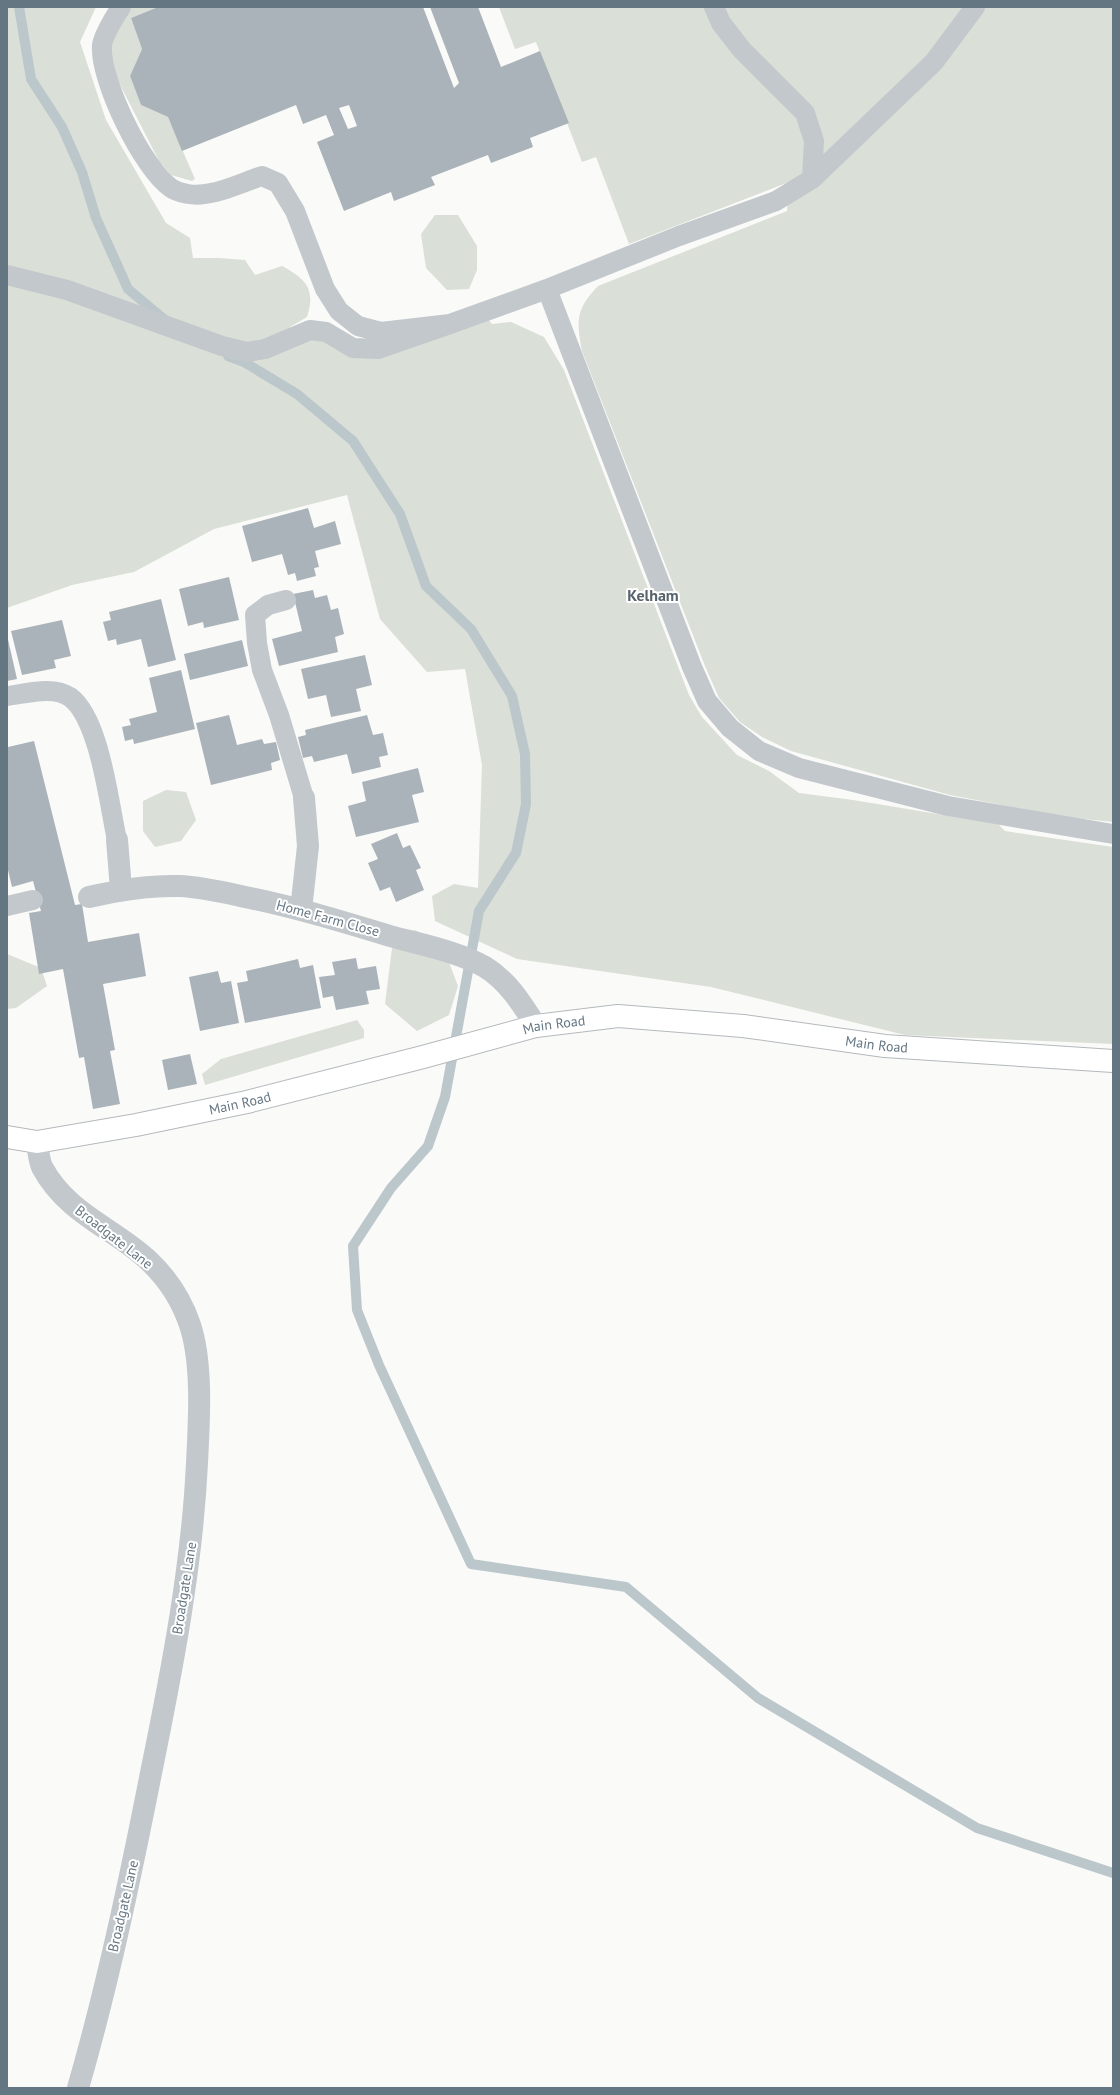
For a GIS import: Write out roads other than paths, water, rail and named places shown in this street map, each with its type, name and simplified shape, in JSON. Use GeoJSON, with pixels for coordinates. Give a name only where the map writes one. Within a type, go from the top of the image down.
{"type":"FeatureCollection","features":[{"type":"Feature","properties":{"kind":"highway","name":"Main Road"},"geometry":{"type":"LineString","coordinates":[[7,1137],[37,1142],[136,1125],[239,1103],[423,1057],[536,1026],[618,1016],[743,1026],[885,1046],[1113,1061]]}},
{"type":"Feature","properties":{"kind":"street"},"geometry":{"type":"LineString","coordinates":[[301,910],[308,846],[304,798]]}},
{"type":"Feature","properties":{"kind":"street"},"geometry":{"type":"LineString","coordinates":[[117,840],[121,889]]}},
{"type":"Feature","properties":{"kind":"street","name":"Home Farm Close"},"geometry":{"type":"LineString","coordinates":[[89,897],[121,889],[180,886],[215,890],[301,910],[453,954],[485,967],[516,994],[536,1026]]}},
{"type":"Feature","properties":{"kind":"street","name":"Broadgate Lane"},"geometry":{"type":"LineString","coordinates":[[37,1142],[41,1165],[60,1192],[82,1214],[148,1260],[169,1283],[182,1304],[191,1328],[197,1357],[199,1420],[195,1498],[189,1564],[159,1734],[125,1905],[78,2088]]}},
{"type":"Feature","properties":{"kind":"lane"},"geometry":{"type":"LineString","coordinates":[[121,7],[102,44],[103,64],[113,100],[150,166],[171,188],[188,194],[204,194],[262,176],[278,183],[295,211],[325,289],[339,312],[358,326],[381,332],[450,324]]}},
{"type":"Feature","properties":{"kind":"lane"},"geometry":{"type":"LineString","coordinates":[[714,7],[721,23],[742,50],[805,113],[814,140],[812,178]]}},
{"type":"Feature","properties":{"kind":"lane"},"geometry":{"type":"LineString","coordinates":[[7,275],[67,290],[198,338],[248,352],[265,349],[310,330],[326,332],[353,348],[378,350],[547,289],[679,236],[776,201],[812,178],[934,62],[975,7]]}},
{"type":"Feature","properties":{"kind":"lane"},"geometry":{"type":"LineString","coordinates":[[547,289],[692,667],[707,701],[730,728],[759,751],[799,768],[948,806],[1113,834]]}},
{"type":"Feature","properties":{"kind":"lane"},"geometry":{"type":"LineString","coordinates":[[286,600],[268,605],[255,615],[256,643],[262,670],[279,715],[304,798]]}},
{"type":"Feature","properties":{"kind":"lane"},"geometry":{"type":"LineString","coordinates":[[7,696],[50,690],[70,696],[86,716],[97,744],[117,840]]}},
{"type":"Feature","properties":{"kind":"lane"},"geometry":{"type":"LineString","coordinates":[[7,906],[33,900]]}},
{"type":"Feature","properties":{"kind":"waterway"},"geometry":{"type":"LineString","coordinates":[[19,7],[31,79],[62,127],[82,172],[96,218],[128,289],[165,320]]}},
{"type":"Feature","properties":{"kind":"waterway"},"geometry":{"type":"LineString","coordinates":[[228,356],[244,362],[297,394],[353,441],[400,514],[426,586],[471,629],[512,696],[525,754],[526,804],[516,853],[479,911],[445,1097],[428,1146],[391,1188],[353,1246],[357,1310],[379,1365],[471,1564],[626,1587],[758,1698],[977,1828],[1113,1873]]}},
{"type":"Feature","properties":{"kind":"district","name":"Kelham"},"geometry":{"type":"Point","coordinates":[653,595]}}]}
